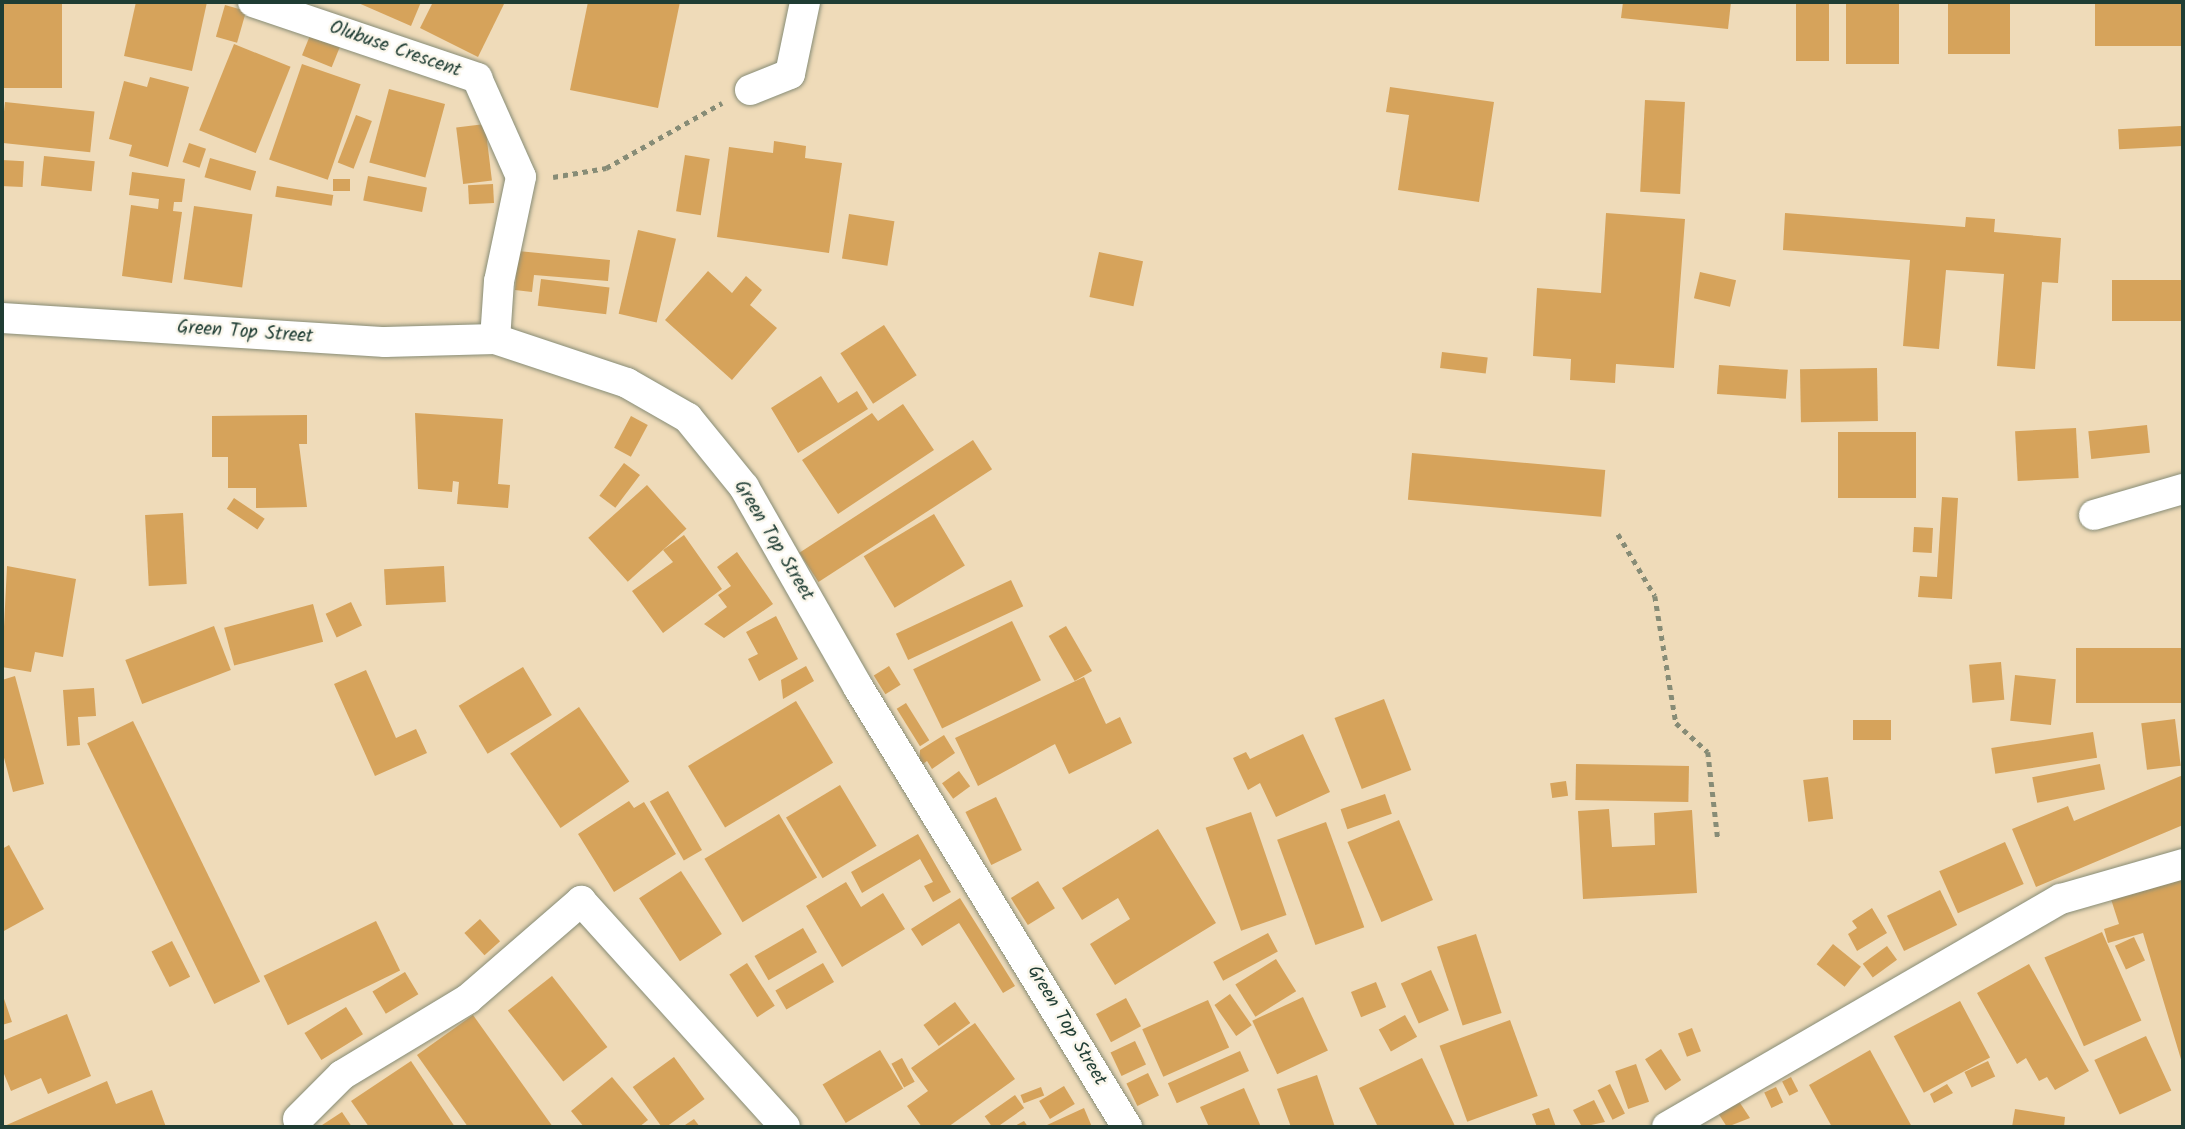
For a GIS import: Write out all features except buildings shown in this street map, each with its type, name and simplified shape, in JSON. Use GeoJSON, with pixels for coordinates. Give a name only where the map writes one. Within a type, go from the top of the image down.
{"type":"FeatureCollection","features":[{"type":"Feature","properties":{"kind":"street","name":"Olubuse Crescent"},"geometry":{"type":"LineString","coordinates":[[253,2],[477,78],[521,177]]}},
{"type":"Feature","properties":{"kind":"street"},"geometry":{"type":"LineString","coordinates":[[750,90],[790,74],[805,2]]}},
{"type":"Feature","properties":{"kind":"street"},"geometry":{"type":"LineString","coordinates":[[495,339],[499,281],[521,177]]}},
{"type":"Feature","properties":{"kind":"street","name":"Green Top Street"},"geometry":{"type":"LineString","coordinates":[[2,318],[386,342],[495,339],[627,383],[688,418],[744,487],[858,687],[1127,1127]]}},
{"type":"Feature","properties":{"kind":"street"},"geometry":{"type":"LineString","coordinates":[[2094,516],[2183,489]]}},
{"type":"Feature","properties":{"kind":"street"},"geometry":{"type":"LineString","coordinates":[[1667,1127],[2061,899],[2183,864]]}},
{"type":"Feature","properties":{"kind":"street"},"geometry":{"type":"LineString","coordinates":[[298,1119],[342,1075],[468,999],[581,901],[785,1127]]}},
{"type":"Feature","properties":{"kind":"path"},"geometry":{"type":"LineString","coordinates":[[521,177],[606,168],[750,90]]}},
{"type":"Feature","properties":{"kind":"path"},"geometry":{"type":"LineString","coordinates":[[1618,534],[1655,596],[1676,723],[1708,751],[1718,840]]}}]}
